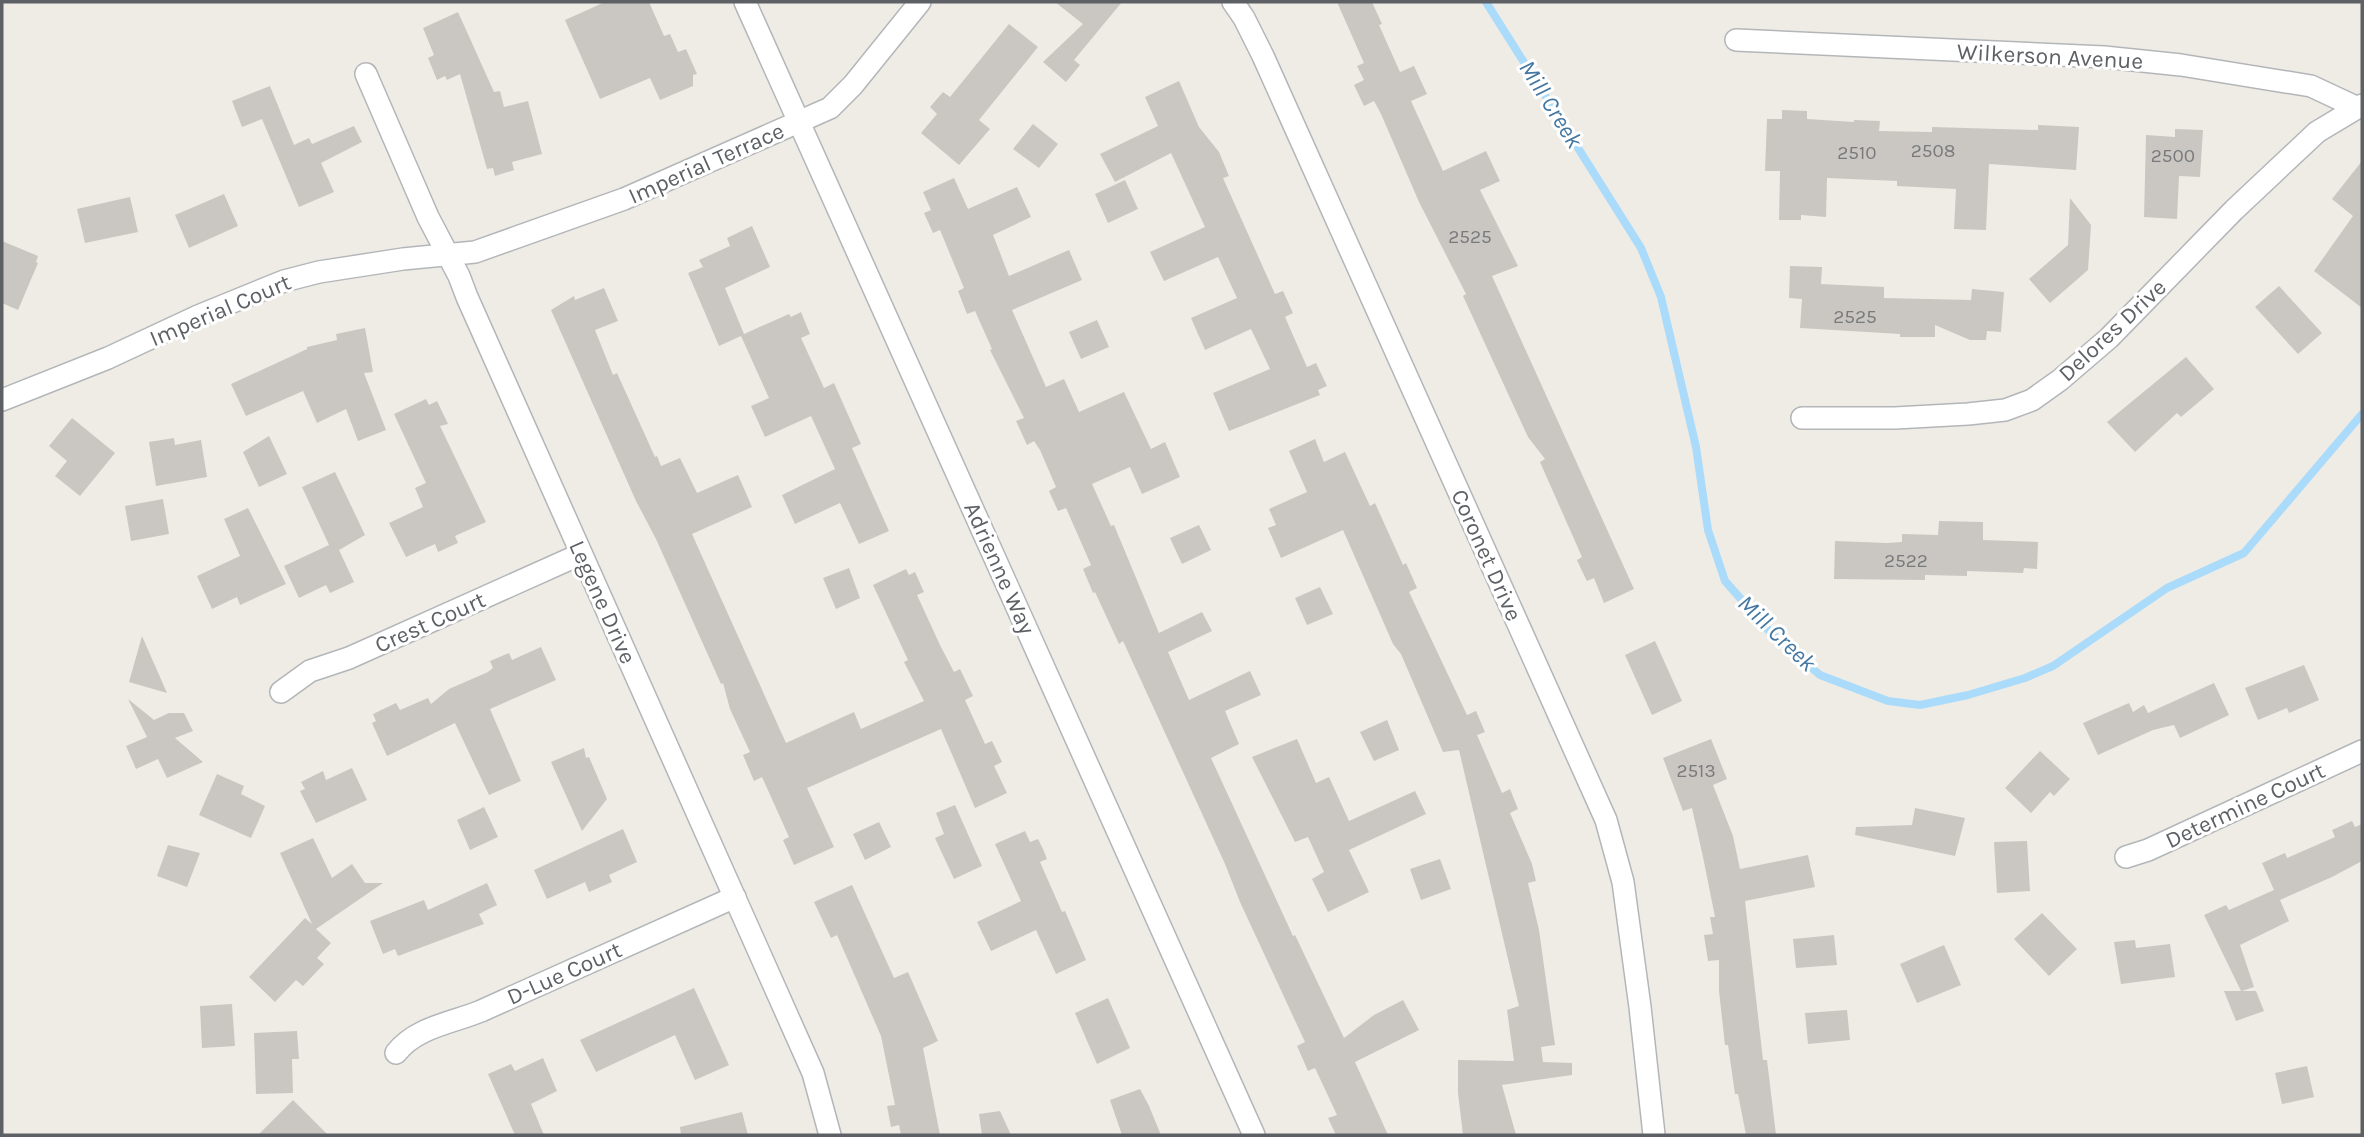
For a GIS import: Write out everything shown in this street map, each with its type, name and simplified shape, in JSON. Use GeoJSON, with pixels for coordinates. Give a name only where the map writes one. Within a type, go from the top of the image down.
{"type":"FeatureCollection","features":[{"type":"Feature","properties":{"kind":"street","name":"Adrienne Way"},"geometry":{"type":"LineString","coordinates":[[745,2],[1254,1135]]}},
{"type":"Feature","properties":{"kind":"street","name":"Imperial Terrace"},"geometry":{"type":"LineString","coordinates":[[448,254],[475,252],[624,200],[831,108],[920,2]]}},
{"type":"Feature","properties":{"kind":"street","name":"Coronet Drive"},"geometry":{"type":"LineString","coordinates":[[1233,2],[1263,56],[1606,820],[1623,882],[1654,1135]]}},
{"type":"Feature","properties":{"kind":"street","name":"Wilkerson Avenue"},"geometry":{"type":"LineString","coordinates":[[1736,40],[2104,57],[2311,86],[2360,107]]}},
{"type":"Feature","properties":{"kind":"street","name":"Legene Drive"},"geometry":{"type":"LineString","coordinates":[[366,74],[813,1073],[830,1135]]}},
{"type":"Feature","properties":{"kind":"street","name":"Delores Drive"},"geometry":{"type":"LineString","coordinates":[[1802,418],[1895,418],[1968,414],[2005,410],[2032,400],[2109,338],[2234,210],[2317,132],[2360,107]]}},
{"type":"Feature","properties":{"kind":"street","name":"Imperial Court"},"geometry":{"type":"LineString","coordinates":[[2,400],[108,359],[198,316],[284,281],[319,272],[448,254]]}},
{"type":"Feature","properties":{"kind":"street","name":"Crest Court"},"geometry":{"type":"LineString","coordinates":[[281,692],[310,671],[349,658],[581,554]]}},
{"type":"Feature","properties":{"kind":"street","name":"Determine Court"},"geometry":{"type":"LineString","coordinates":[[2126,857],[2148,850],[2362,751]]}},
{"type":"Feature","properties":{"kind":"street","name":"D-Lue Court"},"geometry":{"type":"LineString","coordinates":[[396,1053],[404,1042],[418,1034],[471,1015],[736,897]]}},
{"type":"Feature","properties":{"kind":"building"},"geometry":{"type":"Polygon","coordinates":[[[605,2],[649,2],[664,36],[670,34],[678,52],[686,49],[697,74],[693,75],[693,86],[660,100],[650,78],[600,99],[565,20],[605,2]]]}},
{"type":"Feature","properties":{"kind":"building"},"geometry":{"type":"Polygon","coordinates":[[[1055,2],[1122,2],[1074,60],[1080,65],[1066,82],[1043,62],[1083,24],[1055,2]]]}},
{"type":"Feature","properties":{"kind":"building"},"geometry":{"type":"Polygon","coordinates":[[[1337,2],[1372,2],[1400,72],[1414,66],[1427,94],[1411,101],[1443,171],[1486,151],[1500,181],[1480,190],[1518,266],[1492,276],[1634,589],[1604,603],[1594,578],[1587,581],[1577,560],[1582,557],[1540,462],[1545,459],[1528,437],[1463,296],[1466,294],[1419,202],[1381,114],[1374,101],[1364,106],[1354,85],[1364,80],[1357,66],[1364,63],[1337,2]]]}},
{"type":"Feature","properties":{"kind":"building"},"geometry":{"type":"Polygon","coordinates":[[[458,12],[494,92],[500,91],[504,107],[528,101],[542,154],[512,162],[514,170],[495,176],[493,168],[487,169],[460,74],[447,80],[445,76],[437,80],[428,58],[434,55],[423,28],[458,12]]]}},
{"type":"Feature","properties":{"kind":"building"},"geometry":{"type":"Polygon","coordinates":[[[1009,24],[1038,47],[979,120],[990,129],[959,165],[921,133],[937,114],[930,107],[943,92],[950,97],[1009,24]]]}},
{"type":"Feature","properties":{"kind":"building"},"geometry":{"type":"Polygon","coordinates":[[[1179,81],[1199,127],[1219,152],[1229,176],[1223,178],[1275,294],[1283,291],[1293,313],[1285,317],[1307,367],[1316,363],[1327,386],[1318,390],[1320,395],[1229,431],[1213,393],[1270,369],[1251,329],[1205,350],[1191,318],[1237,298],[1218,257],[1164,281],[1150,252],[1205,227],[1171,153],[1115,182],[1100,154],[1158,126],[1145,97],[1179,81]]]}},
{"type":"Feature","properties":{"kind":"building"},"geometry":{"type":"Polygon","coordinates":[[[270,86],[294,145],[309,138],[312,144],[354,126],[362,142],[321,163],[334,192],[299,207],[262,119],[242,127],[232,101],[270,86]]]}},
{"type":"Feature","properties":{"kind":"building"},"geometry":{"type":"Polygon","coordinates":[[[1782,110],[1807,111],[1807,119],[1880,121],[1879,131],[1932,132],[1932,127],[2038,130],[2038,125],[2079,127],[2076,170],[1989,164],[1986,230],[1954,229],[1956,189],[1897,186],[1897,181],[1827,178],[1826,217],[1801,215],[1801,220],[1779,220],[1780,171],[1765,171],[1767,119],[1782,119],[1782,110]]]}},
{"type":"Feature","properties":{"kind":"building"},"geometry":{"type":"Polygon","coordinates":[[[1033,124],[1058,144],[1039,168],[1013,149],[1033,124]]]}},
{"type":"Feature","properties":{"kind":"building"},"geometry":{"type":"Polygon","coordinates":[[[2175,129],[2203,130],[2200,177],[2179,176],[2177,219],[2144,217],[2146,135],[2175,137],[2175,129]]]}},
{"type":"Feature","properties":{"kind":"building"},"geometry":{"type":"Polygon","coordinates":[[[2362,161],[2362,308],[2314,271],[2353,216],[2332,199],[2362,161]]]}},
{"type":"Feature","properties":{"kind":"building"},"geometry":{"type":"Polygon","coordinates":[[[954,178],[968,209],[1017,187],[1031,217],[993,235],[1009,276],[1069,250],[1082,280],[1012,310],[1046,387],[1064,379],[1079,412],[1124,392],[1151,449],[1165,442],[1180,477],[1142,494],[1130,467],[1092,484],[1111,526],[1114,525],[1159,633],[1202,612],[1212,631],[1168,652],[1189,700],[1250,671],[1261,695],[1225,711],[1239,744],[1211,758],[1293,936],[1295,935],[1344,1038],[1374,1015],[1403,1000],[1419,1030],[1355,1062],[1388,1135],[1336,1135],[1328,1118],[1337,1115],[1315,1068],[1308,1071],[1297,1046],[1305,1042],[1123,641],[1119,644],[1095,592],[1093,593],[1083,569],[1091,565],[1066,508],[1058,511],[1049,491],[1056,487],[1040,450],[1034,441],[1027,445],[1016,421],[1024,418],[990,350],[992,349],[975,311],[967,314],[958,291],[964,288],[940,230],[933,233],[924,213],[931,210],[923,192],[954,178]]]}},
{"type":"Feature","properties":{"kind":"building"},"geometry":{"type":"Polygon","coordinates":[[[1125,180],[1138,209],[1108,223],[1095,194],[1125,180]]]}},
{"type":"Feature","properties":{"kind":"building"},"geometry":{"type":"Polygon","coordinates":[[[224,194],[238,226],[189,248],[175,215],[224,194]]]}},
{"type":"Feature","properties":{"kind":"building"},"geometry":{"type":"Polygon","coordinates":[[[130,197],[138,232],[85,243],[77,209],[130,197]]]}},
{"type":"Feature","properties":{"kind":"building"},"geometry":{"type":"Polygon","coordinates":[[[2070,198],[2091,225],[2088,270],[2050,303],[2029,279],[2068,245],[2070,198]]]}},
{"type":"Feature","properties":{"kind":"building"},"geometry":{"type":"Polygon","coordinates":[[[752,226],[770,267],[725,288],[744,334],[789,314],[791,317],[801,312],[810,334],[801,338],[824,388],[834,383],[861,444],[852,448],[889,531],[859,544],[840,503],[795,524],[782,495],[835,469],[811,416],[765,437],[751,406],[769,398],[741,336],[719,346],[688,273],[703,267],[699,260],[730,246],[727,238],[752,226]]]}},
{"type":"Feature","properties":{"kind":"building"},"geometry":{"type":"Polygon","coordinates":[[[2,241],[38,256],[38,263],[18,310],[2,303],[2,241]]]}},
{"type":"Feature","properties":{"kind":"building"},"geometry":{"type":"Polygon","coordinates":[[[1790,266],[1822,267],[1821,284],[1884,287],[1884,298],[1971,300],[1972,289],[2004,292],[2001,332],[1987,331],[1986,340],[1970,340],[1935,325],[1935,337],[1900,337],[1900,334],[1800,328],[1802,299],[1789,298],[1790,266]]]}},
{"type":"Feature","properties":{"kind":"building"},"geometry":{"type":"Polygon","coordinates":[[[2279,286],[2322,333],[2298,354],[2255,307],[2279,286]]]}},
{"type":"Feature","properties":{"kind":"building"},"geometry":{"type":"Polygon","coordinates":[[[604,288],[618,321],[595,330],[613,375],[617,373],[661,466],[680,458],[697,493],[738,475],[752,507],[692,534],[786,743],[854,712],[861,729],[924,701],[904,662],[908,660],[873,585],[906,569],[909,575],[915,572],[924,592],[917,595],[940,645],[954,672],[960,669],[973,696],[965,700],[985,744],[992,741],[1002,762],[994,766],[1007,793],[975,808],[941,729],[807,788],[834,847],[794,865],[783,840],[789,837],[762,777],[754,781],[743,755],[750,752],[730,709],[723,683],[721,684],[656,539],[636,501],[551,310],[574,296],[575,300],[604,288]]]}},
{"type":"Feature","properties":{"kind":"building"},"geometry":{"type":"Polygon","coordinates":[[[1097,320],[1109,347],[1081,359],[1069,332],[1097,320]]]}},
{"type":"Feature","properties":{"kind":"building"},"geometry":{"type":"Polygon","coordinates":[[[365,328],[373,372],[364,373],[386,430],[358,441],[346,409],[317,423],[303,391],[246,416],[231,384],[307,347],[337,340],[336,334],[365,328]]]}},
{"type":"Feature","properties":{"kind":"building"},"geometry":{"type":"Polygon","coordinates":[[[2186,357],[2214,389],[2181,417],[2177,413],[2135,452],[2107,422],[2186,357]]]}},
{"type":"Feature","properties":{"kind":"building"},"geometry":{"type":"Polygon","coordinates":[[[426,399],[429,405],[437,401],[448,424],[440,426],[486,522],[455,536],[458,543],[438,552],[435,544],[406,557],[389,523],[423,507],[415,488],[426,483],[394,414],[426,399]]]}},
{"type":"Feature","properties":{"kind":"building"},"geometry":{"type":"Polygon","coordinates":[[[72,418],[115,453],[80,496],[55,476],[67,461],[49,446],[72,418]]]}},
{"type":"Feature","properties":{"kind":"building"},"geometry":{"type":"Polygon","coordinates":[[[269,436],[287,474],[259,487],[243,452],[269,436]]]}},
{"type":"Feature","properties":{"kind":"building"},"geometry":{"type":"Polygon","coordinates":[[[174,438],[175,445],[201,440],[207,477],[156,486],[149,442],[174,438]]]}},
{"type":"Feature","properties":{"kind":"building"},"geometry":{"type":"Polygon","coordinates":[[[1315,439],[1324,462],[1345,452],[1370,506],[1375,503],[1403,565],[1406,563],[1417,588],[1409,592],[1467,715],[1476,711],[1485,732],[1477,735],[1502,793],[1510,789],[1518,809],[1510,813],[1532,864],[1536,881],[1528,883],[1539,930],[1555,1045],[1541,1047],[1543,1062],[1572,1063],[1572,1075],[1502,1085],[1516,1135],[1463,1135],[1458,1093],[1458,1060],[1514,1061],[1507,1010],[1519,1006],[1459,750],[1443,752],[1343,530],[1281,558],[1268,528],[1276,525],[1269,509],[1307,492],[1289,451],[1315,439]]]}},
{"type":"Feature","properties":{"kind":"building"},"geometry":{"type":"Polygon","coordinates":[[[335,472],[365,535],[339,550],[354,582],[330,593],[326,585],[299,598],[284,566],[329,545],[302,487],[335,472]]]}},
{"type":"Feature","properties":{"kind":"building"},"geometry":{"type":"Polygon","coordinates":[[[163,499],[169,534],[131,541],[125,506],[163,499]]]}},
{"type":"Feature","properties":{"kind":"building"},"geometry":{"type":"Polygon","coordinates":[[[248,508],[286,584],[240,605],[237,597],[212,609],[197,576],[240,556],[224,519],[248,508]]]}},
{"type":"Feature","properties":{"kind":"building"},"geometry":{"type":"Polygon","coordinates":[[[1939,521],[1983,522],[1983,540],[2038,542],[2037,569],[2024,568],[2023,573],[1967,571],[1967,576],[1925,575],[1925,580],[1834,579],[1835,541],[1902,542],[1902,534],[1938,535],[1939,521]]]}},
{"type":"Feature","properties":{"kind":"building"},"geometry":{"type":"Polygon","coordinates":[[[1199,525],[1211,550],[1182,564],[1170,538],[1199,525]]]}},
{"type":"Feature","properties":{"kind":"building"},"geometry":{"type":"Polygon","coordinates":[[[849,568],[860,598],[836,609],[823,578],[849,568]]]}},
{"type":"Feature","properties":{"kind":"building"},"geometry":{"type":"Polygon","coordinates":[[[1320,587],[1333,614],[1307,625],[1295,598],[1320,587]]]}},
{"type":"Feature","properties":{"kind":"building"},"geometry":{"type":"Polygon","coordinates":[[[142,636],[167,693],[129,682],[142,636]]]}},
{"type":"Feature","properties":{"kind":"building"},"geometry":{"type":"Polygon","coordinates":[[[1655,641],[1682,701],[1652,715],[1625,655],[1655,641]]]}},
{"type":"Feature","properties":{"kind":"building"},"geometry":{"type":"Polygon","coordinates":[[[541,647],[556,680],[490,709],[521,781],[489,795],[455,723],[387,756],[372,723],[376,721],[373,714],[396,703],[400,710],[428,698],[431,704],[449,689],[488,672],[493,668],[490,661],[509,653],[512,660],[541,647]]]}},
{"type":"Feature","properties":{"kind":"building"},"geometry":{"type":"Polygon","coordinates":[[[2304,665],[2319,700],[2289,713],[2287,708],[2258,720],[2245,688],[2304,665]]]}},
{"type":"Feature","properties":{"kind":"building"},"geometry":{"type":"Polygon","coordinates":[[[2214,683],[2229,715],[2180,738],[2174,725],[2153,730],[2098,755],[2083,723],[2129,703],[2133,712],[2144,705],[2148,713],[2214,683]]]}},
{"type":"Feature","properties":{"kind":"building"},"geometry":{"type":"Polygon","coordinates":[[[128,699],[154,720],[169,713],[184,713],[193,731],[175,738],[203,762],[167,778],[158,759],[136,769],[126,746],[147,737],[128,699]]]}},
{"type":"Feature","properties":{"kind":"building"},"geometry":{"type":"Polygon","coordinates":[[[1387,720],[1399,750],[1374,761],[1360,732],[1387,720]]]}},
{"type":"Feature","properties":{"kind":"building"},"geometry":{"type":"Polygon","coordinates":[[[1297,739],[1316,783],[1329,777],[1349,821],[1415,791],[1426,814],[1349,850],[1369,892],[1328,912],[1312,879],[1324,872],[1308,837],[1295,842],[1252,757],[1297,739]]]}},
{"type":"Feature","properties":{"kind":"building"},"geometry":{"type":"Polygon","coordinates":[[[1711,739],[1727,779],[1713,785],[1733,836],[1740,869],[1808,855],[1815,887],[1745,901],[1763,1060],[1767,1060],[1776,1135],[1746,1135],[1738,1094],[1735,1094],[1728,1045],[1725,1045],[1719,991],[1719,960],[1708,961],[1704,935],[1713,934],[1710,917],[1715,917],[1703,857],[1692,808],[1683,811],[1663,758],[1711,739]]]}},
{"type":"Feature","properties":{"kind":"building"},"geometry":{"type":"Polygon","coordinates":[[[584,748],[586,758],[589,757],[607,799],[582,831],[551,762],[584,748]]]}},
{"type":"Feature","properties":{"kind":"building"},"geometry":{"type":"Polygon","coordinates":[[[2040,751],[2070,779],[2054,796],[2050,792],[2031,813],[2005,788],[2040,751]]]}},
{"type":"Feature","properties":{"kind":"building"},"geometry":{"type":"Polygon","coordinates":[[[352,768],[367,800],[316,823],[300,791],[305,789],[301,782],[323,771],[326,780],[352,768]]]}},
{"type":"Feature","properties":{"kind":"building"},"geometry":{"type":"Polygon","coordinates":[[[217,774],[244,786],[241,794],[265,806],[251,838],[199,815],[217,774]]]}},
{"type":"Feature","properties":{"kind":"building"},"geometry":{"type":"Polygon","coordinates":[[[955,805],[982,866],[954,879],[935,838],[944,834],[936,813],[955,805]]]}},
{"type":"Feature","properties":{"kind":"building"},"geometry":{"type":"Polygon","coordinates":[[[484,807],[498,837],[470,850],[457,820],[484,807]]]}},
{"type":"Feature","properties":{"kind":"building"},"geometry":{"type":"Polygon","coordinates":[[[1915,808],[1965,818],[1955,856],[1855,835],[1856,827],[1912,825],[1915,808]]]}},
{"type":"Feature","properties":{"kind":"building"},"geometry":{"type":"Polygon","coordinates":[[[2352,821],[2355,827],[2362,824],[2362,861],[2280,900],[2289,921],[2240,945],[2254,987],[2242,991],[2256,991],[2264,1011],[2236,1021],[2224,991],[2241,991],[2204,915],[2226,905],[2229,910],[2274,890],[2262,863],[2285,853],[2287,858],[2335,837],[2332,830],[2352,821]]]}},
{"type":"Feature","properties":{"kind":"building"},"geometry":{"type":"Polygon","coordinates":[[[879,822],[891,847],[865,860],[853,834],[879,822]]]}},
{"type":"Feature","properties":{"kind":"building"},"geometry":{"type":"Polygon","coordinates":[[[623,829],[637,862],[609,875],[612,882],[589,892],[585,882],[547,899],[534,870],[623,829]]]}},
{"type":"Feature","properties":{"kind":"building"},"geometry":{"type":"Polygon","coordinates":[[[1025,831],[1030,842],[1038,839],[1043,849],[1047,859],[1040,862],[1086,960],[1056,974],[1036,930],[991,951],[977,922],[1021,901],[995,844],[1025,831]]]}},
{"type":"Feature","properties":{"kind":"building"},"geometry":{"type":"Polygon","coordinates":[[[313,838],[332,878],[352,864],[365,883],[383,883],[316,929],[331,943],[317,958],[324,964],[303,986],[296,980],[275,1002],[249,977],[305,918],[312,924],[280,853],[313,838]]]}},
{"type":"Feature","properties":{"kind":"building"},"geometry":{"type":"Polygon","coordinates":[[[2027,841],[2030,891],[1997,893],[1994,842],[2027,841]]]}},
{"type":"Feature","properties":{"kind":"building"},"geometry":{"type":"Polygon","coordinates":[[[168,845],[200,853],[187,887],[157,876],[168,845]]]}},
{"type":"Feature","properties":{"kind":"building"},"geometry":{"type":"Polygon","coordinates":[[[1440,859],[1451,889],[1421,900],[1410,869],[1440,859]]]}},
{"type":"Feature","properties":{"kind":"building"},"geometry":{"type":"Polygon","coordinates":[[[487,883],[497,905],[479,914],[484,924],[398,956],[395,949],[383,954],[370,921],[424,900],[428,910],[487,883]]]}},
{"type":"Feature","properties":{"kind":"building"},"geometry":{"type":"Polygon","coordinates":[[[852,885],[894,978],[908,972],[938,1041],[923,1048],[940,1135],[901,1135],[899,1125],[891,1127],[887,1106],[895,1105],[881,1036],[837,935],[831,938],[814,902],[852,885]]]}},
{"type":"Feature","properties":{"kind":"building"},"geometry":{"type":"Polygon","coordinates":[[[2042,913],[2077,949],[2049,976],[2014,939],[2042,913]]]}},
{"type":"Feature","properties":{"kind":"building"},"geometry":{"type":"Polygon","coordinates":[[[1834,935],[1837,965],[1796,968],[1793,939],[1834,935]]]}},
{"type":"Feature","properties":{"kind":"building"},"geometry":{"type":"Polygon","coordinates":[[[2135,940],[2136,948],[2170,944],[2175,977],[2121,984],[2114,942],[2135,940]]]}},
{"type":"Feature","properties":{"kind":"building"},"geometry":{"type":"Polygon","coordinates":[[[1944,945],[1961,985],[1917,1003],[1900,964],[1944,945]]]}},
{"type":"Feature","properties":{"kind":"building"},"geometry":{"type":"Polygon","coordinates":[[[694,988],[729,1065],[695,1080],[675,1035],[596,1072],[580,1040],[694,988]]]}},
{"type":"Feature","properties":{"kind":"building"},"geometry":{"type":"Polygon","coordinates":[[[1108,998],[1130,1048],[1097,1064],[1075,1013],[1108,998]]]}},
{"type":"Feature","properties":{"kind":"building"},"geometry":{"type":"Polygon","coordinates":[[[232,1004],[235,1046],[202,1048],[200,1006],[232,1004]]]}},
{"type":"Feature","properties":{"kind":"building"},"geometry":{"type":"Polygon","coordinates":[[[1847,1010],[1850,1040],[1808,1044],[1805,1013],[1847,1010]]]}},
{"type":"Feature","properties":{"kind":"building"},"geometry":{"type":"Polygon","coordinates":[[[297,1031],[299,1059],[292,1059],[293,1093],[256,1094],[254,1033],[297,1031]]]}},
{"type":"Feature","properties":{"kind":"building"},"geometry":{"type":"Polygon","coordinates":[[[543,1058],[557,1091],[531,1104],[544,1135],[515,1135],[488,1074],[511,1064],[515,1071],[543,1058]]]}},
{"type":"Feature","properties":{"kind":"building"},"geometry":{"type":"Polygon","coordinates":[[[2307,1066],[2314,1097],[2282,1104],[2275,1073],[2307,1066]]]}},
{"type":"Feature","properties":{"kind":"building"},"geometry":{"type":"Polygon","coordinates":[[[1140,1089],[1161,1135],[1122,1135],[1110,1100],[1140,1089]]]}},
{"type":"Feature","properties":{"kind":"building"},"geometry":{"type":"Polygon","coordinates":[[[293,1100],[328,1135],[258,1135],[293,1100]]]}},
{"type":"Feature","properties":{"kind":"building"},"geometry":{"type":"Polygon","coordinates":[[[1000,1111],[1011,1135],[982,1135],[979,1114],[1000,1111]]]}},
{"type":"Feature","properties":{"kind":"building"},"geometry":{"type":"Polygon","coordinates":[[[742,1112],[748,1135],[681,1135],[680,1127],[742,1112]]]}},
{"type":"Feature","properties":{"kind":"waterway","name":"Mill Creek"},"geometry":{"type":"LineString","coordinates":[[1486,2],[1641,248],[1661,297],[1696,447],[1708,530],[1725,581],[1771,633],[1820,675],[1888,701],[1920,705],[1968,695],[2025,678],[2053,666],[2167,588],[2244,553],[2362,414]]}}]}
